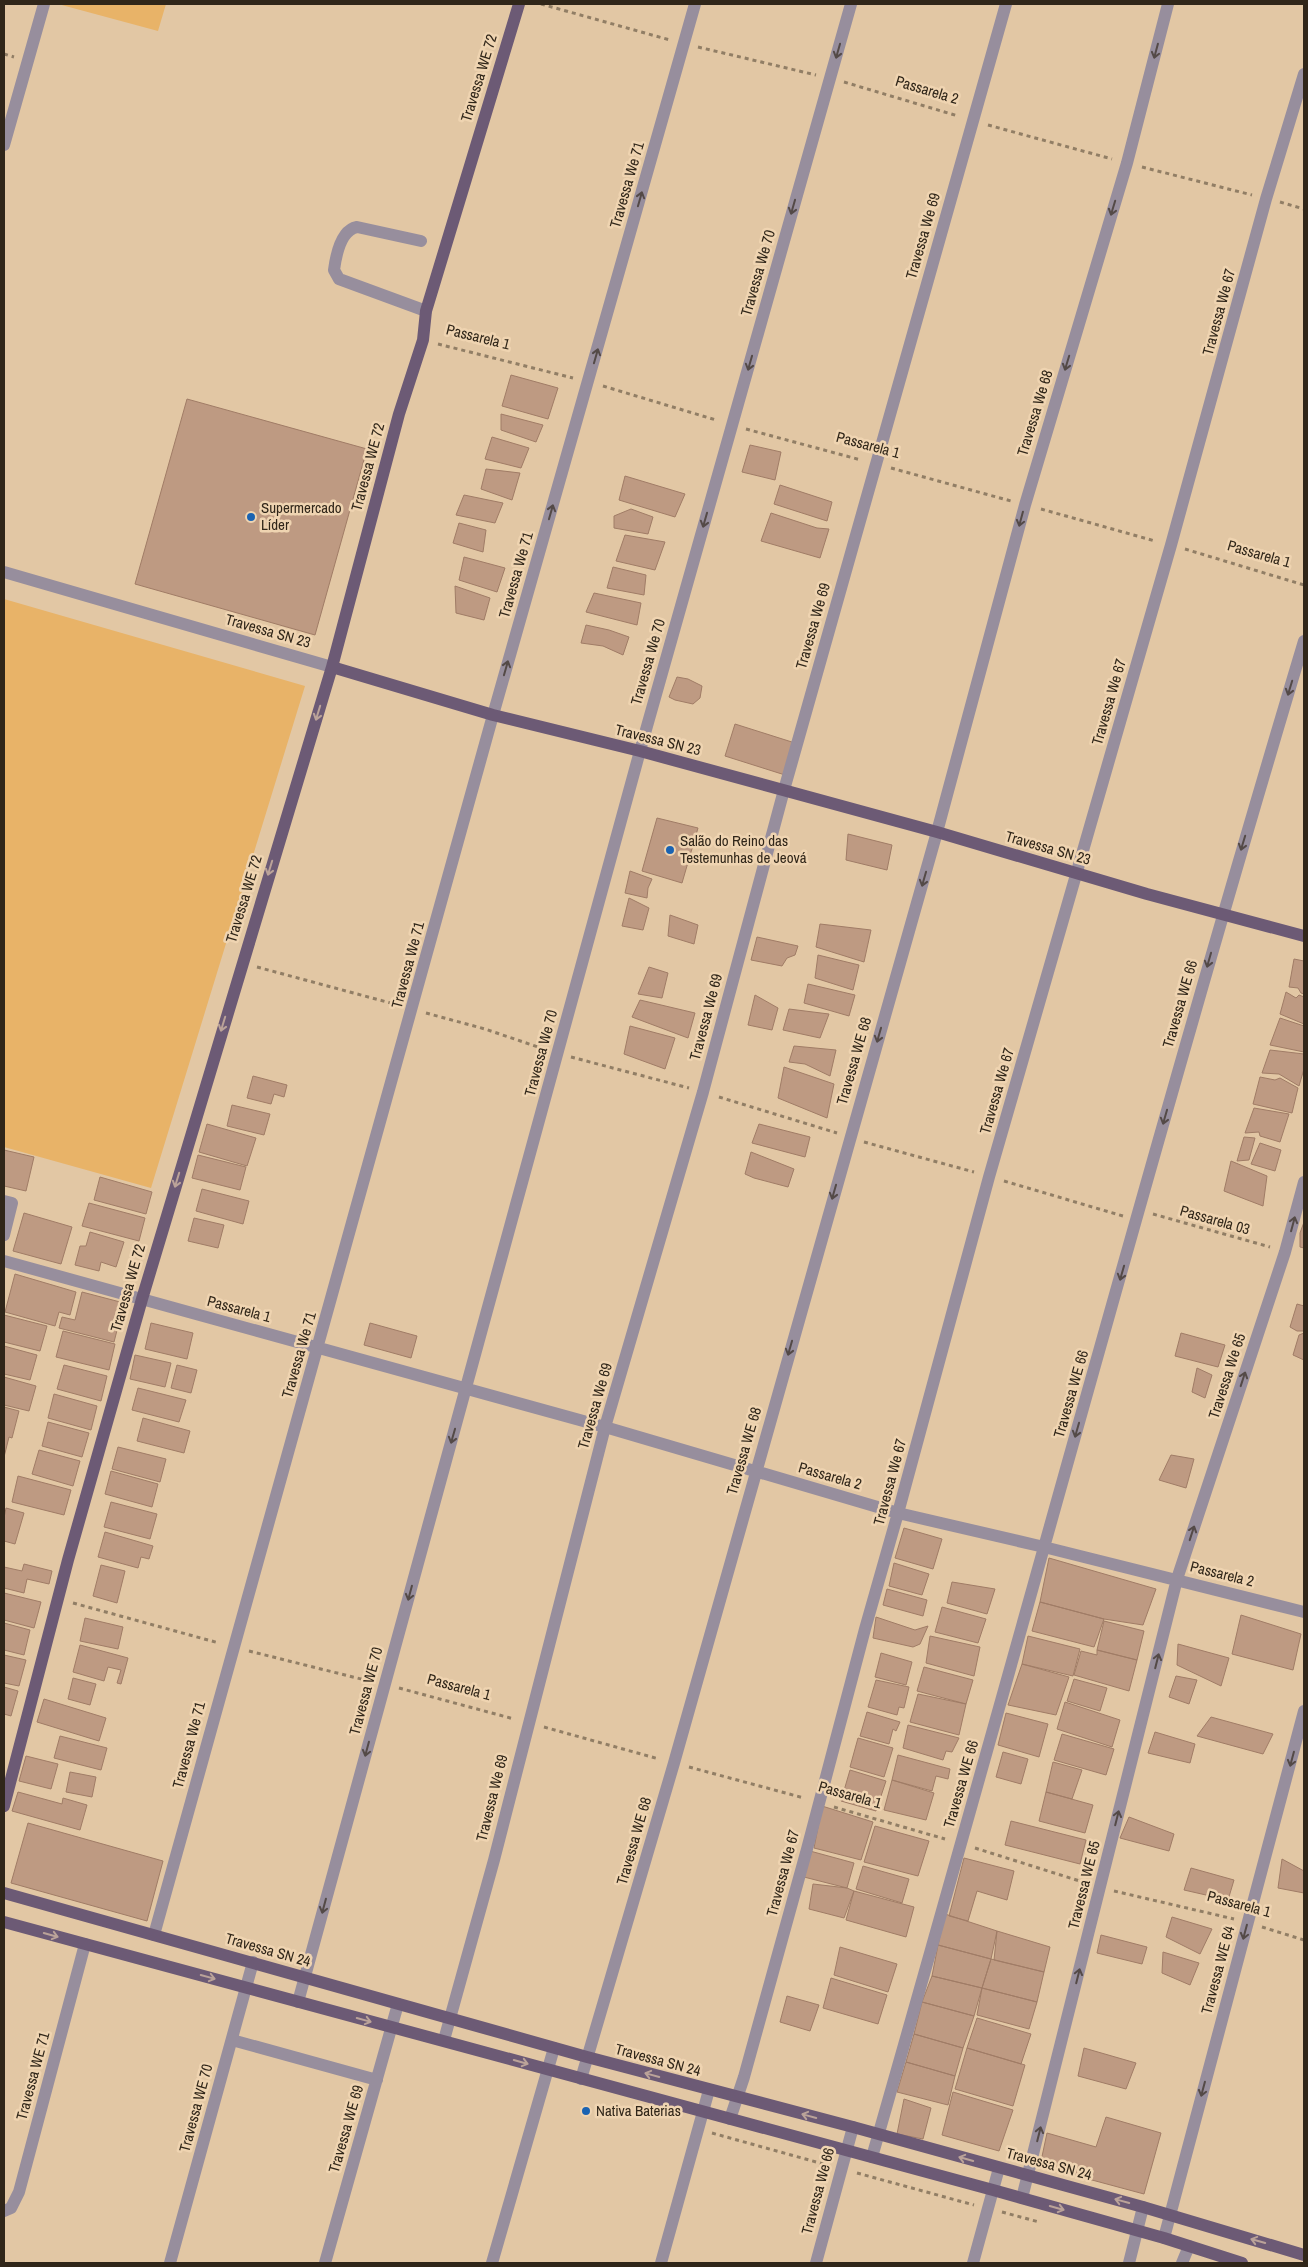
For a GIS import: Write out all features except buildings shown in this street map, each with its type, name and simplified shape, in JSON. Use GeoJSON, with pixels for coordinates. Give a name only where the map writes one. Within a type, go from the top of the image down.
{"type":"FeatureCollection","features":[{"type":"Feature","properties":{"kind":"main road","name":"Travessa WE 72"},"geometry":{"type":"LineString","coordinates":[[4,1806],[68,1560],[142,1298],[332,666],[399,414],[423,340],[426,311],[519,4]]}},
{"type":"Feature","properties":{"kind":"main road","name":"Travessa SN 23"},"geometry":{"type":"LineString","coordinates":[[332,666],[493,715],[640,751],[784,790],[937,832],[1147,894],[1304,936]]}},
{"type":"Feature","properties":{"kind":"main road","name":"Travessa SN 24"},"geometry":{"type":"LineString","coordinates":[[4,1893],[305,1976],[554,2048],[853,2127],[1143,2207],[1304,2255]]}},
{"type":"Feature","properties":{"kind":"main road"},"geometry":{"type":"LineString","coordinates":[[4,1922],[444,2040],[703,2112],[872,2156],[1137,2230],[1242,2263]]}},
{"type":"Feature","properties":{"kind":"street"},"geometry":{"type":"LineString","coordinates":[[4,145],[44,4]]}},
{"type":"Feature","properties":{"kind":"street","name":"Travessa We 71"},"geometry":{"type":"LineString","coordinates":[[154,1935],[493,715],[695,4]]}},
{"type":"Feature","properties":{"kind":"street","name":"Travessa We 70"},"geometry":{"type":"LineString","coordinates":[[466,1389],[640,751],[851,4]]}},
{"type":"Feature","properties":{"kind":"street","name":"Travessa We 69"},"geometry":{"type":"LineString","coordinates":[[444,2040],[605,1426],[703,1092],[784,790],[1006,4]]}},
{"type":"Feature","properties":{"kind":"street","name":"Travessa We 68"},"geometry":{"type":"LineString","coordinates":[[937,832],[1025,505],[1127,163],[1168,4]]}},
{"type":"Feature","properties":{"kind":"street","name":"Travessa We 67"},"geometry":{"type":"LineString","coordinates":[[730,2119],[807,1849],[818,1802],[989,1177],[1171,545],[1266,199],[1304,74]]}},
{"type":"Feature","properties":{"kind":"street"},"geometry":{"type":"LineString","coordinates":[[421,241],[358,227],[353,228],[344,236],[334,270],[339,280],[426,311]]}},
{"type":"Feature","properties":{"kind":"street","name":"Travessa SN 23"},"geometry":{"type":"LineString","coordinates":[[4,572],[332,666]]}},
{"type":"Feature","properties":{"kind":"street","name":"Travessa WE 66"},"geometry":{"type":"LineString","coordinates":[[872,2156],[901,2060],[1222,913],[1304,641]]}},
{"type":"Feature","properties":{"kind":"street","name":"Travessa WE 68"},"geometry":{"type":"LineString","coordinates":[[581,2079],[674,1763],[937,832]]}},
{"type":"Feature","properties":{"kind":"street","name":"Travessa We 65"},"geometry":{"type":"LineString","coordinates":[[1177,1579],[1285,1252],[1304,1182]]}},
{"type":"Feature","properties":{"kind":"street"},"geometry":{"type":"LineString","coordinates":[[4,1235],[8,1205]]}},
{"type":"Feature","properties":{"kind":"street","name":"Passarela 1"},"geometry":{"type":"LineString","coordinates":[[4,1261],[466,1389]]}},
{"type":"Feature","properties":{"kind":"street","name":"Passarela 2"},"geometry":{"type":"LineString","coordinates":[[466,1389],[605,1426],[898,1513],[1044,1546],[1304,1612]]}},
{"type":"Feature","properties":{"kind":"street","name":"Travessa WE 70"},"geometry":{"type":"LineString","coordinates":[[298,2002],[466,1389]]}},
{"type":"Feature","properties":{"kind":"street","name":"Travessa WE 65"},"geometry":{"type":"LineString","coordinates":[[1022,2198],[1177,1579]]}},
{"type":"Feature","properties":{"kind":"street","name":"Travessa WE 64"},"geometry":{"type":"LineString","coordinates":[[1164,2238],[1304,1712]]}},
{"type":"Feature","properties":{"kind":"street","name":"Travessa WE 71"},"geometry":{"type":"LineString","coordinates":[[4,2211],[11,2208],[18,2192],[85,1944]]}},
{"type":"Feature","properties":{"kind":"street","name":"Travessa WE 70"},"geometry":{"type":"LineString","coordinates":[[170,2263],[253,1962]]}},
{"type":"Feature","properties":{"kind":"street","name":"Travessa WE 69"},"geometry":{"type":"LineString","coordinates":[[325,2263],[398,2004]]}},
{"type":"Feature","properties":{"kind":"street"},"geometry":{"type":"LineString","coordinates":[[232,2040],[377,2080]]}},
{"type":"Feature","properties":{"kind":"street"},"geometry":{"type":"LineString","coordinates":[[492,2263],[554,2048]]}},
{"type":"Feature","properties":{"kind":"street"},"geometry":{"type":"LineString","coordinates":[[661,2263],[709,2090]]}},
{"type":"Feature","properties":{"kind":"street","name":"Travessa We 66"},"geometry":{"type":"LineString","coordinates":[[816,2263],[853,2127]]}},
{"type":"Feature","properties":{"kind":"street"},"geometry":{"type":"LineString","coordinates":[[973,2263],[999,2168]]}},
{"type":"Feature","properties":{"kind":"street"},"geometry":{"type":"LineString","coordinates":[[1129,2263],[1143,2207]]}},
{"type":"Feature","properties":{"kind":"street"},"geometry":{"type":"LineString","coordinates":[[1182,2263],[1189,2246]]}},
{"type":"Feature","properties":{"kind":"path","name":"Passarela 2"},"geometry":{"type":"LineString","coordinates":[[541,4],[684,44],[830,78],[973,121],[1304,209]]}},
{"type":"Feature","properties":{"kind":"path","name":"Passarela 1"},"geometry":{"type":"LineString","coordinates":[[423,340],[589,382],[732,425],[1171,545],[1304,585]]}},
{"type":"Feature","properties":{"kind":"path","name":"Passarela 03"},"geometry":{"type":"LineString","coordinates":[[1140,1210],[1285,1252]]}},
{"type":"Feature","properties":{"kind":"path","name":"Passarela 1"},"geometry":{"type":"LineString","coordinates":[[385,1684],[818,1802],[1100,1888],[1248,1922],[1304,1940]]}},
{"type":"Feature","properties":{"kind":"shaded area"},"geometry":{"type":"Polygon","coordinates":[[[58,4],[166,4],[158,31],[58,4]]]}},
{"type":"Feature","properties":{"kind":"shaded area"},"geometry":{"type":"Polygon","coordinates":[[[4,599],[305,686],[151,1188],[4,1147],[4,599]]]}},
{"type":"Feature","properties":{"kind":"place","name":"Supermercado Líder"},"geometry":{"type":"Point","coordinates":[251,517]}},
{"type":"Feature","properties":{"kind":"place","name":"Salão do Reino das Testemunhas de Jeová"},"geometry":{"type":"Point","coordinates":[670,850]}},
{"type":"Feature","properties":{"kind":"place","name":"Nativa Baterias"},"geometry":{"type":"Point","coordinates":[586,2111]}}]}
